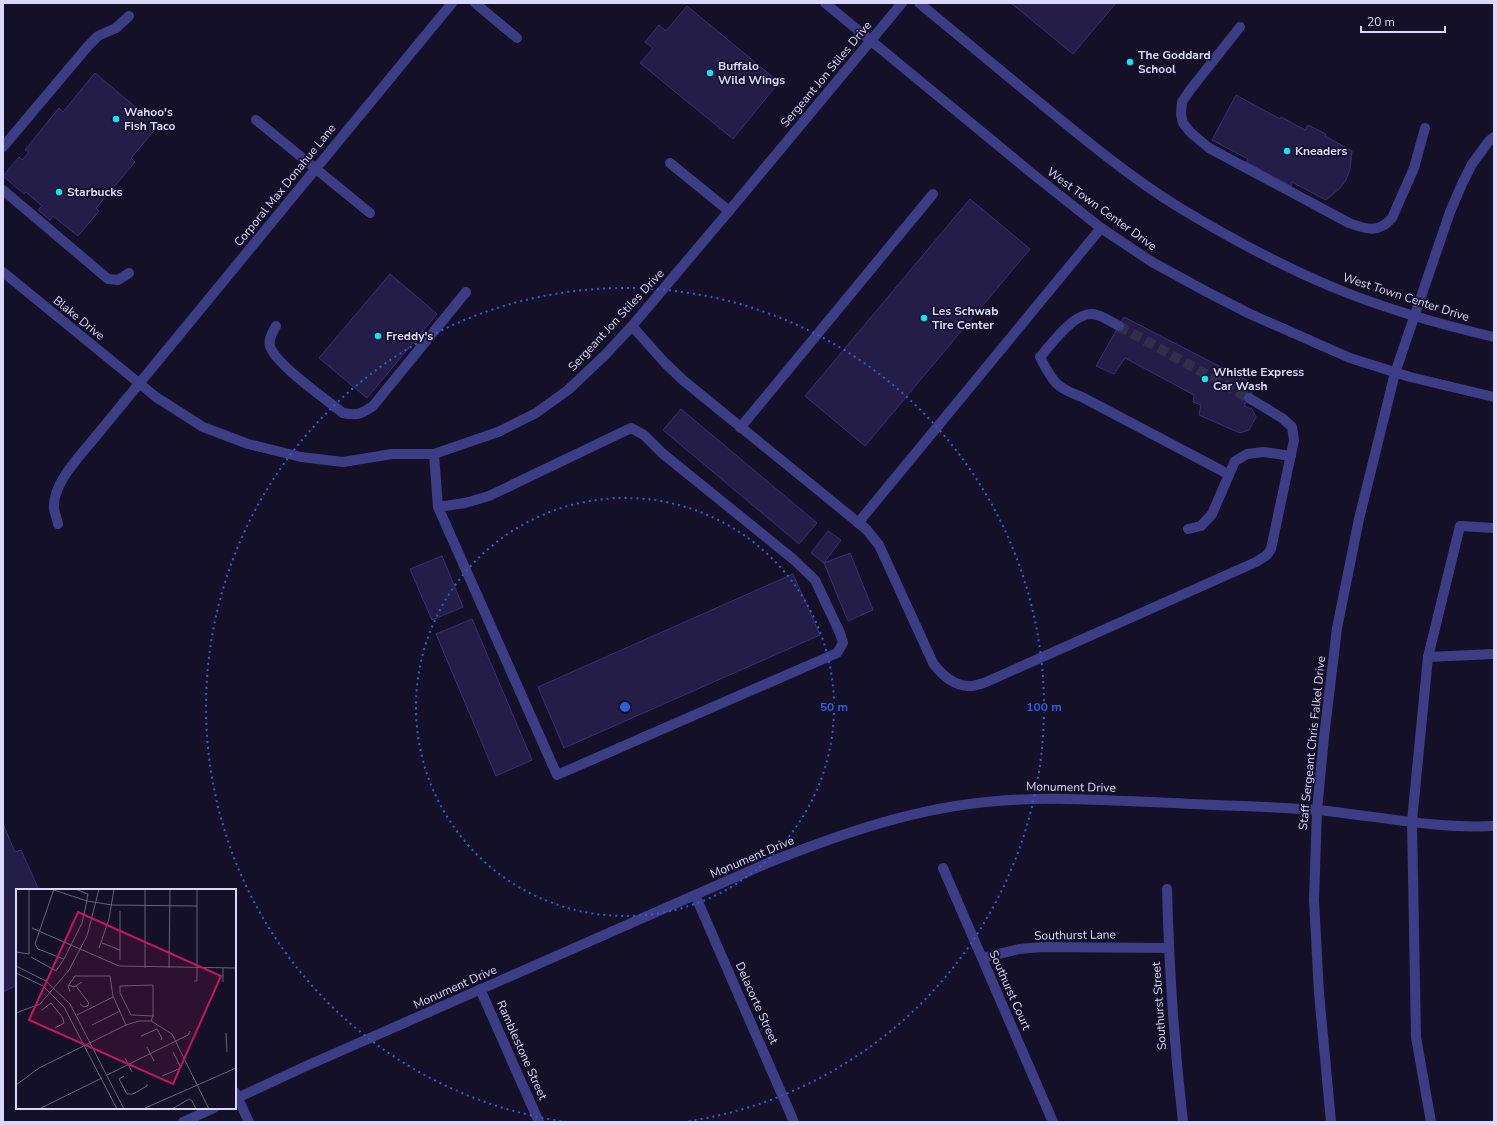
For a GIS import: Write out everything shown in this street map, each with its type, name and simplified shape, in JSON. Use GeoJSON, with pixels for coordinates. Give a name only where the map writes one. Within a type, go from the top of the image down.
{"type":"FeatureCollection","features":[{"type":"Feature","properties":{"kind":"street","name":"Corporal Max Donahue Lane"},"geometry":{"type":"LineString","coordinates":[[58,524],[54,507],[58,487],[63,478],[452,3]]}},
{"type":"Feature","properties":{"kind":"street"},"geometry":{"type":"LineString","coordinates":[[475,3],[517,38]]}},
{"type":"Feature","properties":{"kind":"street","name":"West Town Center Drive"},"geometry":{"type":"LineString","coordinates":[[825,3],[870,42],[1101,228],[1152,262],[1250,314],[1350,358],[1394,373],[1494,397]]}},
{"type":"Feature","properties":{"kind":"street","name":"Sergeant Jon Stiles Drive"},"geometry":{"type":"LineString","coordinates":[[139,384],[156,397],[203,427],[248,444],[301,457],[343,462],[392,454],[434,454],[498,432],[536,413],[568,390],[605,355],[632,326],[902,3]]}},
{"type":"Feature","properties":{"kind":"street","name":"West Town Center Drive"},"geometry":{"type":"LineString","coordinates":[[919,3],[1078,134],[1125,170],[1179,207],[1243,244],[1290,268],[1331,286],[1415,316],[1494,337]]}},
{"type":"Feature","properties":{"kind":"street"},"geometry":{"type":"LineString","coordinates":[[3,147],[88,46],[98,36],[116,28],[129,16]]}},
{"type":"Feature","properties":{"kind":"street"},"geometry":{"type":"LineString","coordinates":[[1240,27],[1182,102],[1182,118],[1187,129],[1198,140],[1215,151],[1349,223],[1370,229],[1379,229],[1386,225],[1395,212],[1414,168],[1425,128]]}},
{"type":"Feature","properties":{"kind":"street"},"geometry":{"type":"LineString","coordinates":[[256,120],[370,213]]}},
{"type":"Feature","properties":{"kind":"street","name":"Staff Sergeant Chris Falkel Drive"},"geometry":{"type":"LineString","coordinates":[[1331,1122],[1322,1032],[1314,900],[1317,810],[1325,722],[1337,628],[1359,519],[1394,373],[1450,212],[1472,164],[1489,141],[1494,137]]}},
{"type":"Feature","properties":{"kind":"street"},"geometry":{"type":"LineString","coordinates":[[670,163],[729,211]]}},
{"type":"Feature","properties":{"kind":"street"},"geometry":{"type":"LineString","coordinates":[[3,190],[108,279],[118,280],[128,273]]}},
{"type":"Feature","properties":{"kind":"street"},"geometry":{"type":"LineString","coordinates":[[740,428],[933,194]]}},
{"type":"Feature","properties":{"kind":"street"},"geometry":{"type":"LineString","coordinates":[[858,523],[1101,228]]}},
{"type":"Feature","properties":{"kind":"street","name":"Blake Drive"},"geometry":{"type":"LineString","coordinates":[[3,272],[139,384]]}},
{"type":"Feature","properties":{"kind":"street"},"geometry":{"type":"LineString","coordinates":[[276,326],[270,336],[269,345],[274,355],[286,367],[343,413],[354,415],[363,413],[373,406],[466,292]]}},
{"type":"Feature","properties":{"kind":"street"},"geometry":{"type":"LineString","coordinates":[[1119,326],[1096,314],[1086,314],[1075,320],[1040,357],[1053,382],[1068,392],[1082,397],[1228,474]]}},
{"type":"Feature","properties":{"kind":"street"},"geometry":{"type":"LineString","coordinates":[[632,326],[665,363],[684,381],[858,523],[879,545],[933,663],[941,673],[954,682],[968,687],[984,683],[1256,562],[1267,555],[1271,549],[1294,440],[1292,428],[1282,418],[1249,398]]}},
{"type":"Feature","properties":{"kind":"street"},"geometry":{"type":"LineString","coordinates":[[434,454],[438,507],[557,775],[837,653],[843,643],[840,633],[815,580],[792,559],[662,453],[644,435],[631,428],[489,496],[465,503],[438,507]]}},
{"type":"Feature","properties":{"kind":"street"},"geometry":{"type":"LineString","coordinates":[[1188,529],[1201,526],[1212,514],[1228,474],[1235,461],[1247,454],[1264,452],[1291,456]]}},
{"type":"Feature","properties":{"kind":"street"},"geometry":{"type":"LineString","coordinates":[[1431,1122],[1416,1037],[1412,821],[1428,657],[1460,526],[1494,528]]}},
{"type":"Feature","properties":{"kind":"street"},"geometry":{"type":"LineString","coordinates":[[1428,657],[1494,654]]}},
{"type":"Feature","properties":{"kind":"street","name":"Monument Drive"},"geometry":{"type":"LineString","coordinates":[[236,1096],[790,854],[849,832],[889,820],[964,805],[997,801],[1084,799],[1317,810],[1467,827],[1494,826]]}},
{"type":"Feature","properties":{"kind":"street","name":"Southurst Court"},"geometry":{"type":"LineString","coordinates":[[943,868],[1054,1122]]}},
{"type":"Feature","properties":{"kind":"street","name":"Southurst Street"},"geometry":{"type":"LineString","coordinates":[[1167,889],[1168,948],[1175,1048],[1183,1122]]}},
{"type":"Feature","properties":{"kind":"street","name":"Delacorte Street"},"geometry":{"type":"LineString","coordinates":[[695,895],[794,1122]]}},
{"type":"Feature","properties":{"kind":"street","name":"Southurst Lane"},"geometry":{"type":"LineString","coordinates":[[982,958],[1019,949],[1042,947],[1168,948]]}},
{"type":"Feature","properties":{"kind":"street","name":"Ramblestone Street"},"geometry":{"type":"LineString","coordinates":[[480,989],[539,1122]]}},
{"type":"Feature","properties":{"kind":"street"},"geometry":{"type":"LineString","coordinates":[[236,1096],[249,1122]]}},
{"type":"Feature","properties":{"kind":"street"},"geometry":{"type":"LineString","coordinates":[[183,1122],[212,1109]]}},
{"type":"Feature","properties":{"kind":"building"},"geometry":{"type":"Polygon","coordinates":[[[1011,3],[1116,3],[1073,54],[1011,3]]]}},
{"type":"Feature","properties":{"kind":"building","name":"Buffalo Wild Wings"},"geometry":{"type":"Polygon","coordinates":[[[687,6],[779,82],[733,139],[640,63],[653,48],[645,42],[659,25],[666,31],[687,6]]]}},
{"type":"Feature","properties":{"kind":"building"},"geometry":{"type":"Polygon","coordinates":[[[95,73],[158,126],[131,158],[135,162],[96,208],[99,211],[78,236],[53,216],[50,220],[38,210],[42,206],[26,192],[24,194],[3,176],[19,157],[22,160],[29,152],[25,150],[59,108],[63,112],[95,73]]]}},
{"type":"Feature","properties":{"kind":"building"},"geometry":{"type":"Polygon","coordinates":[[[1236,95],[1280,119],[1281,117],[1305,130],[1308,125],[1326,134],[1325,136],[1352,151],[1350,169],[1346,180],[1340,188],[1326,200],[1292,182],[1291,186],[1246,162],[1248,159],[1212,140],[1236,95]]]}},
{"type":"Feature","properties":{"kind":"building"},"geometry":{"type":"Polygon","coordinates":[[[970,199],[1030,249],[865,446],[805,396],[970,199]]]}},
{"type":"Feature","properties":{"kind":"building","name":"Freddy's"},"geometry":{"type":"Polygon","coordinates":[[[390,274],[437,314],[367,398],[319,358],[390,274]]]}},
{"type":"Feature","properties":{"kind":"building","name":"Whistle Express Car Wash"},"geometry":{"type":"Polygon","coordinates":[[[1124,317],[1256,385],[1244,406],[1252,409],[1256,417],[1249,430],[1240,433],[1199,415],[1201,405],[1193,402],[1194,395],[1125,358],[1114,374],[1096,366],[1124,317]]]}},
{"type":"Feature","properties":{"kind":"building"},"geometry":{"type":"Polygon","coordinates":[[[681,409],[817,523],[799,544],[663,430],[681,409]]]}},
{"type":"Feature","properties":{"kind":"building"},"geometry":{"type":"Polygon","coordinates":[[[828,531],[841,540],[824,563],[811,553],[828,531]]]}},
{"type":"Feature","properties":{"kind":"building"},"geometry":{"type":"Polygon","coordinates":[[[850,553],[873,610],[848,621],[824,563],[850,553]]]}},
{"type":"Feature","properties":{"kind":"building"},"geometry":{"type":"Polygon","coordinates":[[[442,556],[463,607],[432,620],[410,569],[442,556]]]}},
{"type":"Feature","properties":{"kind":"building"},"geometry":{"type":"Polygon","coordinates":[[[793,574],[820,635],[564,748],[538,687],[793,574]]]}},
{"type":"Feature","properties":{"kind":"building"},"geometry":{"type":"Polygon","coordinates":[[[472,619],[532,760],[496,776],[436,634],[472,619]]]}},
{"type":"Feature","properties":{"kind":"building"},"geometry":{"type":"Polygon","coordinates":[[[3,824],[15,852],[21,850],[38,888],[16,889],[16,986],[3,992],[3,824]]]}},
{"type":"Feature","properties":{"kind":"tunnel"},"geometry":{"type":"LineString","coordinates":[[1119,326],[1249,398]]}},
{"type":"Feature","properties":{"kind":"place","name":"The Goddard School"},"geometry":{"type":"Point","coordinates":[1130,62]}},
{"type":"Feature","properties":{"kind":"place","name":"Buffalo Wild Wings"},"geometry":{"type":"Point","coordinates":[710,73]}},
{"type":"Feature","properties":{"kind":"place","name":"Wahoo's Fish Taco"},"geometry":{"type":"Point","coordinates":[116,119]}},
{"type":"Feature","properties":{"kind":"place","name":"Kneaders"},"geometry":{"type":"Point","coordinates":[1287,151]}},
{"type":"Feature","properties":{"kind":"place","name":"Starbucks"},"geometry":{"type":"Point","coordinates":[59,192]}},
{"type":"Feature","properties":{"kind":"place","name":"Les Schwab Tire Center"},"geometry":{"type":"Point","coordinates":[924,318]}},
{"type":"Feature","properties":{"kind":"place","name":"Freddy's"},"geometry":{"type":"Point","coordinates":[378,336]}},
{"type":"Feature","properties":{"kind":"place","name":"Whistle Express Car Wash"},"geometry":{"type":"Point","coordinates":[1205,379]}}]}
